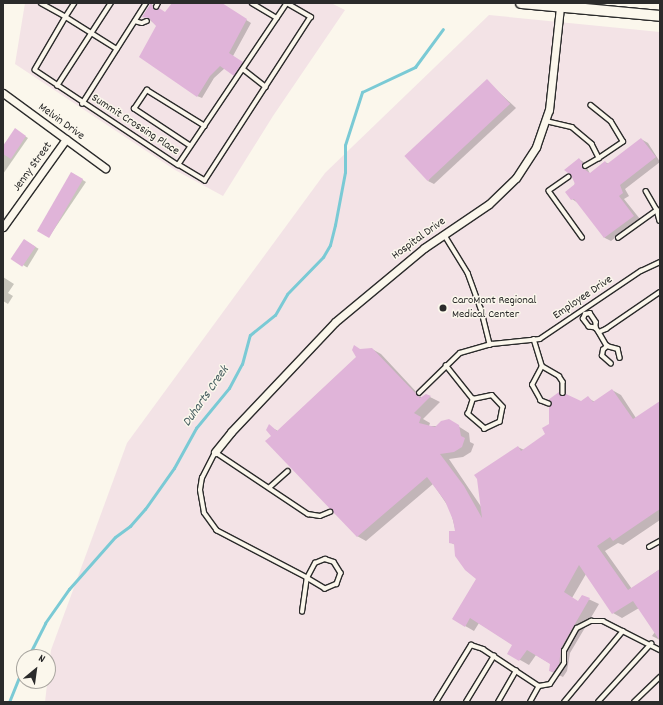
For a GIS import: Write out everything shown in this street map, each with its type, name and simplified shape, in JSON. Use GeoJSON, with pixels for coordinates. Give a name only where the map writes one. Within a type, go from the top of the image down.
{"type":"FeatureCollection","features":[{"type":"Feature","properties":{"kind":"street"},"geometry":{"type":"LineString","coordinates":[[521,3],[660,16]]}},
{"type":"Feature","properties":{"kind":"street","name":"Hospital Drive"},"geometry":{"type":"LineString","coordinates":[[215,452],[230,432],[321,335],[389,275],[444,234],[489,204],[516,178],[536,147],[546,121],[554,77],[560,7]]}},
{"type":"Feature","properties":{"kind":"street","name":"Melvin Drive"},"geometry":{"type":"LineString","coordinates":[[3,93],[105,168]]}},
{"type":"Feature","properties":{"kind":"street","name":"Jenny Street"},"geometry":{"type":"LineString","coordinates":[[3,227],[66,139]]}},
{"type":"Feature","properties":{"kind":"lane"},"geometry":{"type":"LineString","coordinates":[[41,3],[66,16],[117,49]]}},
{"type":"Feature","properties":{"kind":"lane"},"geometry":{"type":"LineString","coordinates":[[66,16],[75,3]]}},
{"type":"Feature","properties":{"kind":"lane"},"geometry":{"type":"LineString","coordinates":[[57,86],[111,3]]}},
{"type":"Feature","properties":{"kind":"lane"},"geometry":{"type":"LineString","coordinates":[[82,104],[146,3]]}},
{"type":"Feature","properties":{"kind":"lane"},"geometry":{"type":"LineString","coordinates":[[252,3],[276,18]]}},
{"type":"Feature","properties":{"kind":"lane"},"geometry":{"type":"LineString","coordinates":[[178,165],[205,181],[311,17],[287,3]]}},
{"type":"Feature","properties":{"kind":"lane","name":"Summit Crossing Place"},"geometry":{"type":"LineString","coordinates":[[66,16],[35,70],[82,104],[178,165],[287,3]]}},
{"type":"Feature","properties":{"kind":"lane"},"geometry":{"type":"LineString","coordinates":[[135,21],[142,24],[147,21]]}},
{"type":"Feature","properties":{"kind":"lane"},"geometry":{"type":"LineString","coordinates":[[243,69],[266,87]]}},
{"type":"Feature","properties":{"kind":"lane"},"geometry":{"type":"LineString","coordinates":[[190,146],[134,109],[147,90],[205,126]]}},
{"type":"Feature","properties":{"kind":"lane"},"geometry":{"type":"LineString","coordinates":[[585,166],[624,142],[611,122],[591,106]]}},
{"type":"Feature","properties":{"kind":"lane"},"geometry":{"type":"LineString","coordinates":[[546,121],[572,127],[592,144],[599,158]]}},
{"type":"Feature","properties":{"kind":"lane"},"geometry":{"type":"LineString","coordinates":[[569,177],[549,191],[582,237]]}},
{"type":"Feature","properties":{"kind":"lane"},"geometry":{"type":"LineString","coordinates":[[646,191],[657,210],[660,221]]}},
{"type":"Feature","properties":{"kind":"lane"},"geometry":{"type":"LineString","coordinates":[[618,238],[657,210]]}},
{"type":"Feature","properties":{"kind":"lane"},"geometry":{"type":"LineString","coordinates":[[444,234],[468,273],[481,308],[490,344]]}},
{"type":"Feature","properties":{"kind":"lane","name":"Employee Drive"},"geometry":{"type":"LineString","coordinates":[[446,366],[468,349],[490,344],[540,339],[583,312],[641,271],[660,262]]}},
{"type":"Feature","properties":{"kind":"lane"},"geometry":{"type":"LineString","coordinates":[[599,332],[660,292]]}},
{"type":"Feature","properties":{"kind":"lane"},"geometry":{"type":"LineString","coordinates":[[596,328],[589,327],[583,319],[583,312],[590,313],[596,322],[596,328],[607,346],[618,349],[620,358]]}},
{"type":"Feature","properties":{"kind":"lane"},"geometry":{"type":"LineString","coordinates":[[534,339],[542,366],[559,376],[562,382],[563,393]]}},
{"type":"Feature","properties":{"kind":"lane"},"geometry":{"type":"LineString","coordinates":[[607,346],[603,350],[602,356],[611,364]]}},
{"type":"Feature","properties":{"kind":"lane"},"geometry":{"type":"LineString","coordinates":[[419,393],[446,366],[473,399]]}},
{"type":"Feature","properties":{"kind":"lane"},"geometry":{"type":"LineString","coordinates":[[542,366],[532,385],[534,392],[541,401],[549,404]]}},
{"type":"Feature","properties":{"kind":"lane"},"geometry":{"type":"LineString","coordinates":[[492,395],[503,407],[500,422],[485,429],[468,414],[473,399],[492,395]]}},
{"type":"Feature","properties":{"kind":"lane"},"geometry":{"type":"LineString","coordinates":[[302,612],[307,578],[315,563],[325,559],[334,562],[341,573],[337,584],[325,589],[307,578],[227,538],[210,522],[204,513],[200,490],[206,468],[215,452],[308,514],[320,516],[330,512]]}},
{"type":"Feature","properties":{"kind":"lane"},"geometry":{"type":"LineString","coordinates":[[269,488],[288,471]]}},
{"type":"Feature","properties":{"kind":"lane"},"geometry":{"type":"LineString","coordinates":[[649,547],[660,541]]}},
{"type":"Feature","properties":{"kind":"lane"},"geometry":{"type":"LineString","coordinates":[[436,702],[471,645],[494,656],[539,686],[550,684],[564,662],[564,651],[576,628],[591,621],[603,621],[652,644],[660,650]]}},
{"type":"Feature","properties":{"kind":"lane"},"geometry":{"type":"LineString","coordinates":[[564,702],[623,631]]}},
{"type":"Feature","properties":{"kind":"lane"},"geometry":{"type":"LineString","coordinates":[[598,702],[652,644]]}},
{"type":"Feature","properties":{"kind":"lane"},"geometry":{"type":"LineString","coordinates":[[466,702],[494,656]]}},
{"type":"Feature","properties":{"kind":"lane"},"geometry":{"type":"LineString","coordinates":[[498,702],[516,671]]}},
{"type":"Feature","properties":{"kind":"lane"},"geometry":{"type":"LineString","coordinates":[[634,702],[660,677]]}},
{"type":"Feature","properties":{"kind":"lane"},"geometry":{"type":"LineString","coordinates":[[530,702],[539,686]]}},
{"type":"Feature","properties":{"kind":"shaded area"},"geometry":{"type":"Polygon","coordinates":[[[25,3],[331,3],[345,10],[273,116],[223,196],[175,170],[15,64],[25,3]]]}},
{"type":"Feature","properties":{"kind":"shaded area","name":"CaroMont Regional Medical Center"},"geometry":{"type":"Polygon","coordinates":[[[489,15],[660,32],[660,702],[45,702],[46,689],[56,689],[56,649],[51,649],[127,443],[325,173],[489,15]]]}},
{"type":"Feature","properties":{"kind":"building"},"geometry":{"type":"Polygon","coordinates":[[[151,3],[154,10],[159,8],[165,12],[172,3],[222,3],[247,19],[229,53],[243,62],[234,76],[220,66],[210,76],[197,97],[139,57],[156,26],[149,18],[142,17],[151,3]]]}},
{"type":"Feature","properties":{"kind":"building"},"geometry":{"type":"Polygon","coordinates":[[[487,79],[510,104],[428,181],[404,156],[487,79]]]}},
{"type":"Feature","properties":{"kind":"building"},"geometry":{"type":"Polygon","coordinates":[[[15,128],[26,136],[11,159],[3,154],[3,146],[15,128]]]}},
{"type":"Feature","properties":{"kind":"building"},"geometry":{"type":"Polygon","coordinates":[[[641,138],[656,157],[620,185],[623,193],[619,196],[634,216],[604,238],[574,199],[571,200],[565,192],[575,184],[571,175],[564,170],[579,158],[583,164],[582,168],[590,173],[605,161],[607,164],[641,138]]]}},
{"type":"Feature","properties":{"kind":"building"},"geometry":{"type":"Polygon","coordinates":[[[71,172],[83,179],[49,238],[37,231],[71,172]]]}},
{"type":"Feature","properties":{"kind":"building"},"geometry":{"type":"Polygon","coordinates":[[[24,239],[36,247],[22,267],[11,259],[24,239]]]}},
{"type":"Feature","properties":{"kind":"building"},"geometry":{"type":"Polygon","coordinates":[[[354,345],[360,349],[372,348],[420,398],[426,394],[431,396],[414,413],[421,417],[419,423],[435,427],[441,421],[449,419],[459,425],[461,436],[465,438],[462,447],[454,452],[440,454],[464,486],[482,518],[477,479],[474,475],[518,446],[521,451],[545,434],[542,428],[549,424],[549,407],[552,404],[548,400],[559,392],[562,396],[566,394],[581,401],[588,396],[593,402],[612,389],[633,419],[660,401],[660,509],[613,541],[610,537],[597,546],[628,590],[660,569],[660,641],[633,601],[612,614],[579,565],[564,592],[578,601],[582,595],[590,598],[561,648],[559,665],[554,672],[549,671],[550,664],[527,650],[519,661],[507,654],[512,645],[470,618],[465,627],[452,619],[476,579],[465,570],[455,556],[454,544],[449,543],[449,531],[455,531],[453,520],[445,501],[427,477],[357,537],[265,441],[271,436],[266,430],[269,424],[277,431],[356,357],[352,350],[354,345]]]}},
{"type":"Feature","properties":{"kind":"waterway","name":"Duharts Creek"},"geometry":{"type":"LineString","coordinates":[[32,649],[45,623],[69,589],[115,537],[130,526],[145,509],[174,468],[196,428],[229,388],[242,364],[250,335],[275,315],[287,294],[323,257],[330,245],[335,225],[345,172],[345,145],[362,92],[415,67],[443,29]]}},
{"type":"Feature","properties":{"kind":"waterway","name":"Duharts Creek"},"geometry":{"type":"LineString","coordinates":[[9,702],[16,685]]}},
{"type":"Feature","properties":{"kind":"place","name":"CaroMont Regional Medical Center"},"geometry":{"type":"Point","coordinates":[443,308]}}]}
